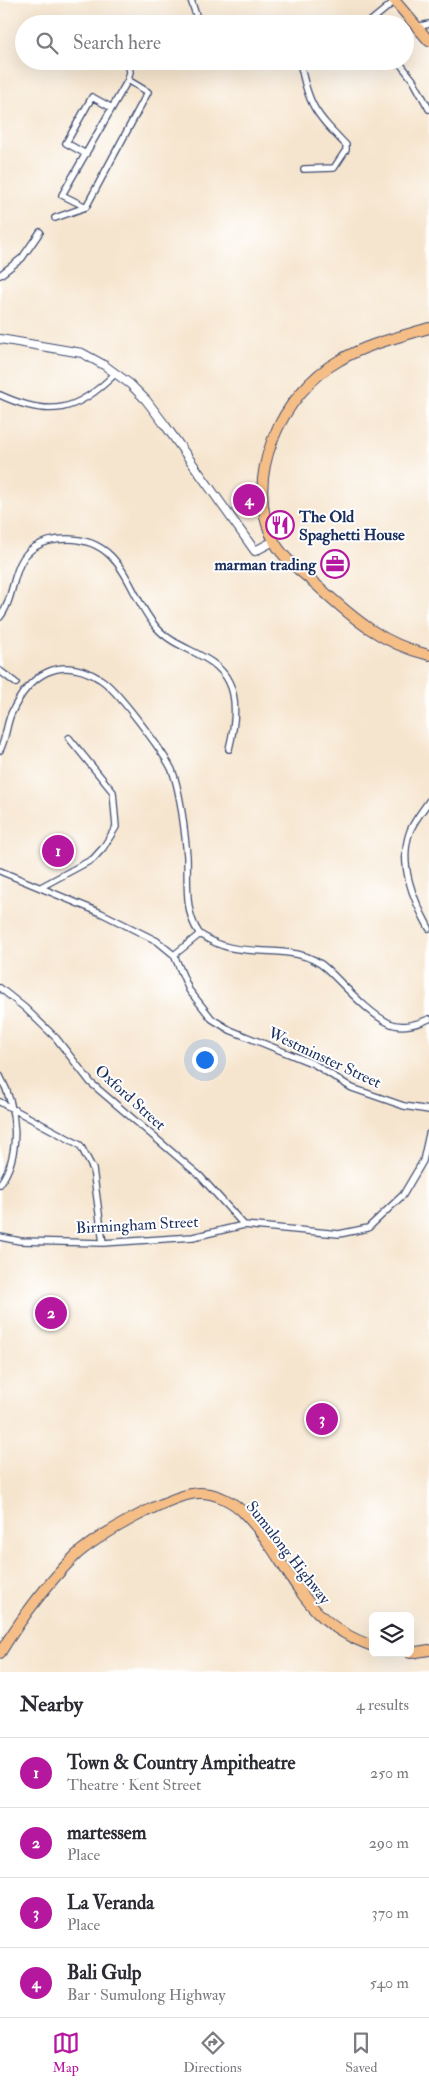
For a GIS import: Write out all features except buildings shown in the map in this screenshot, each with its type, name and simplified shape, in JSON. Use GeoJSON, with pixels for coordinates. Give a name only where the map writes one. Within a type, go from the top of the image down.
{"type":"FeatureCollection","features":[{"type":"Feature","properties":{"kind":"main road"},"geometry":{"type":"LineString","coordinates":[[395,1],[407,15]]}},
{"type":"Feature","properties":{"kind":"main road"},"geometry":{"type":"LineString","coordinates":[[414,23],[429,41]]}},
{"type":"Feature","properties":{"kind":"main road"},"geometry":{"type":"LineString","coordinates":[[429,328],[380,343],[338,361],[309,384],[287,408],[275,431],[265,468],[263,493],[266,514],[274,541],[289,560],[342,608],[382,638],[429,655]]}},
{"type":"Feature","properties":{"kind":"main road","name":"Sumulong Highway"},"geometry":{"type":"LineString","coordinates":[[2,1648],[34,1604],[82,1550],[164,1502],[200,1493],[221,1498],[244,1513],[304,1597],[322,1618],[341,1633],[369,1644]]}},
{"type":"Feature","properties":{"kind":"main road"},"geometry":{"type":"LineString","coordinates":[[414,1652],[429,1650]]}},
{"type":"Feature","properties":{"kind":"street"},"geometry":{"type":"LineString","coordinates":[[191,0],[196,15]]}},
{"type":"Feature","properties":{"kind":"street"},"geometry":{"type":"LineString","coordinates":[[379,15],[395,1]]}},
{"type":"Feature","properties":{"kind":"street"},"geometry":{"type":"LineString","coordinates":[[417,27],[429,24]]}},
{"type":"Feature","properties":{"kind":"street"},"geometry":{"type":"LineString","coordinates":[[86,207],[62,195],[128,80],[130,70]]}},
{"type":"Feature","properties":{"kind":"street"},"geometry":{"type":"LineString","coordinates":[[302,70],[312,106],[321,120],[346,145],[346,150],[334,168],[304,169]]}},
{"type":"Feature","properties":{"kind":"street"},"geometry":{"type":"LineString","coordinates":[[405,70],[413,80],[429,109]]}},
{"type":"Feature","properties":{"kind":"street"},"geometry":{"type":"LineString","coordinates":[[55,218],[86,207],[148,92],[128,80]]}},
{"type":"Feature","properties":{"kind":"street"},"geometry":{"type":"LineString","coordinates":[[86,154],[66,143],[92,97],[112,108]]}},
{"type":"Feature","properties":{"kind":"street"},"geometry":{"type":"LineString","coordinates":[[0,275],[22,258],[40,232]]}},
{"type":"Feature","properties":{"kind":"street"},"geometry":{"type":"LineString","coordinates":[[0,340],[82,353],[116,373],[146,400],[255,551],[274,541]]}},
{"type":"Feature","properties":{"kind":"street"},"geometry":{"type":"LineString","coordinates":[[0,395],[26,405],[44,409],[69,407],[89,398],[116,373]]}},
{"type":"Feature","properties":{"kind":"street"},"geometry":{"type":"LineString","coordinates":[[0,617],[20,564],[30,550],[48,541],[62,539],[90,542],[106,551],[119,565],[157,628],[172,641],[210,660],[224,673],[233,694],[233,734],[229,749]]}},
{"type":"Feature","properties":{"kind":"street"},"geometry":{"type":"LineString","coordinates":[[0,750],[11,715],[23,692],[38,677],[61,666],[87,671],[107,683],[144,729],[172,770],[185,834],[189,911],[200,934],[225,948],[293,953],[318,960],[374,1013],[390,1024],[418,1025],[429,1019]]}},
{"type":"Feature","properties":{"kind":"street"},"geometry":{"type":"LineString","coordinates":[[0,671],[16,683]]}},
{"type":"Feature","properties":{"kind":"street"},"geometry":{"type":"LineString","coordinates":[[41,887],[93,859],[103,848],[116,826],[113,792],[69,738]]}},
{"type":"Feature","properties":{"kind":"street"},"geometry":{"type":"LineString","coordinates":[[429,801],[410,831],[405,864],[414,902],[429,928]]}},
{"type":"Feature","properties":{"kind":"street","name":"Westminster Street"},"geometry":{"type":"LineString","coordinates":[[0,871],[41,887],[157,941],[174,955],[189,990],[212,1019],[230,1030],[314,1064],[352,1088],[404,1106],[429,1110]]}},
{"type":"Feature","properties":{"kind":"street"},"geometry":{"type":"LineString","coordinates":[[174,955],[200,934]]}},
{"type":"Feature","properties":{"kind":"street","name":"Oxford Street"},"geometry":{"type":"LineString","coordinates":[[0,988],[25,1008],[56,1038],[91,1083],[200,1176],[244,1225]]}},
{"type":"Feature","properties":{"kind":"street"},"geometry":{"type":"LineString","coordinates":[[0,1076],[12,1108],[13,1158],[9,1172],[0,1184]]}},
{"type":"Feature","properties":{"kind":"street"},"geometry":{"type":"LineString","coordinates":[[0,1102],[80,1145],[93,1169],[104,1242]]}},
{"type":"Feature","properties":{"kind":"street","name":"Birmingham Street"},"geometry":{"type":"LineString","coordinates":[[0,1237],[20,1241],[104,1242],[193,1238],[244,1225],[339,1234],[368,1228],[403,1194],[423,1161],[429,1134]]}},
{"type":"Feature","properties":{"kind":"place","name":"Bali Gulp"},"geometry":{"type":"Point","coordinates":[249,500]}},
{"type":"Feature","properties":{"kind":"place","name":"The Old Spaghetti House"},"geometry":{"type":"Point","coordinates":[280,525]}},
{"type":"Feature","properties":{"kind":"place","name":"marman trading"},"geometry":{"type":"Point","coordinates":[335,564]}},
{"type":"Feature","properties":{"kind":"place","name":"Town & Country Ampitheatre"},"geometry":{"type":"Point","coordinates":[58,851]}},
{"type":"Feature","properties":{"kind":"place","name":"martessem"},"geometry":{"type":"Point","coordinates":[51,1313]}},
{"type":"Feature","properties":{"kind":"place","name":"La Veranda"},"geometry":{"type":"Point","coordinates":[322,1419]}}]}
